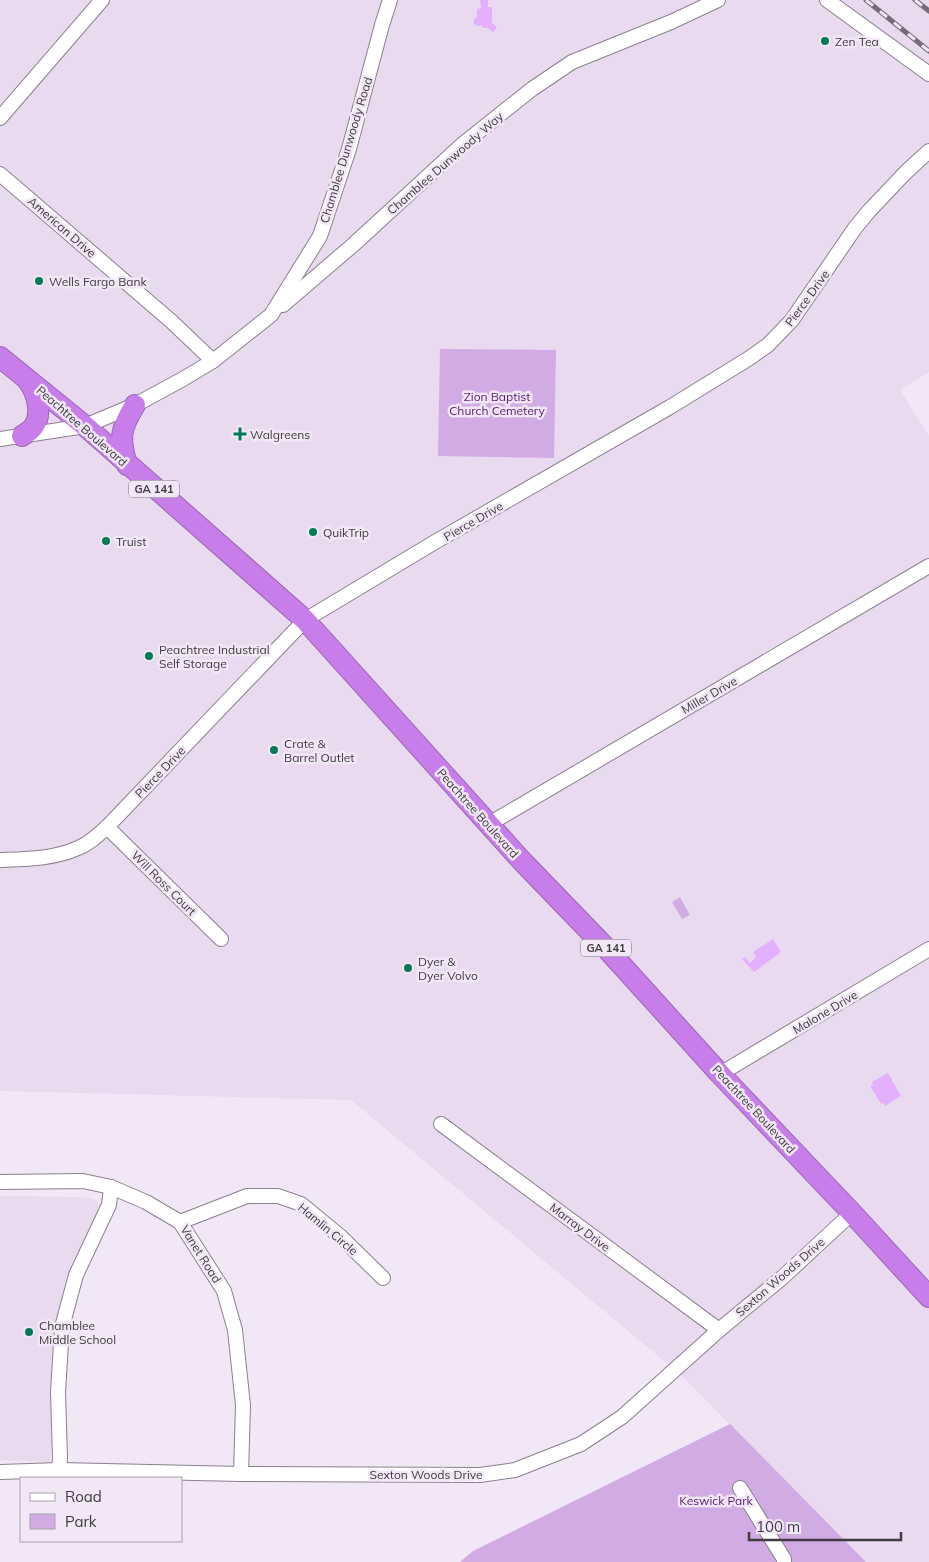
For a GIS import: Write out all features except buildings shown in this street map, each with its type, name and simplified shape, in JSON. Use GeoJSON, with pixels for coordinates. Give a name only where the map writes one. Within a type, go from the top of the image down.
{"type":"FeatureCollection","features":[{"type":"Feature","properties":{"kind":"highway","name":"Peachtree Boulevard"},"geometry":{"type":"LineString","coordinates":[[0,357],[85,426],[305,620],[489,824],[929,1298]]}},
{"type":"Feature","properties":{"kind":"highway"},"geometry":{"type":"LineString","coordinates":[[22,436],[34,427],[38,418],[34,388],[23,375]]}},
{"type":"Feature","properties":{"kind":"highway"},"geometry":{"type":"LineString","coordinates":[[127,465],[122,448],[121,434],[125,421],[134,405]]}},
{"type":"Feature","properties":{"kind":"street"},"geometry":{"type":"LineString","coordinates":[[0,118],[102,0]]}},
{"type":"Feature","properties":{"kind":"street","name":"Chamblee Dunwoody Road"},"geometry":{"type":"LineString","coordinates":[[0,439],[85,426],[134,405],[213,361],[271,315],[320,236],[349,148],[390,0]]}},
{"type":"Feature","properties":{"kind":"street","name":"Chamblee Dunwoody Way"},"geometry":{"type":"LineString","coordinates":[[271,315],[367,232],[462,144],[532,89],[572,62],[672,22],[718,0]]}},
{"type":"Feature","properties":{"kind":"street"},"geometry":{"type":"LineString","coordinates":[[827,0],[929,74]]}},
{"type":"Feature","properties":{"kind":"street","name":"Pierce Drive"},"geometry":{"type":"LineString","coordinates":[[0,860],[44,857],[79,848],[107,827],[305,620],[435,542],[670,408],[768,345],[792,320],[869,211],[929,151]]}},
{"type":"Feature","properties":{"kind":"street","name":"American Drive"},"geometry":{"type":"LineString","coordinates":[[0,174],[171,321],[213,361]]}},
{"type":"Feature","properties":{"kind":"street","name":"Miller Drive"},"geometry":{"type":"LineString","coordinates":[[489,824],[929,566]]}},
{"type":"Feature","properties":{"kind":"street","name":"Will Ross Court"},"geometry":{"type":"LineString","coordinates":[[107,827],[220,939]]}},
{"type":"Feature","properties":{"kind":"street","name":"Malone Drive"},"geometry":{"type":"LineString","coordinates":[[720,1074],[929,949]]}},
{"type":"Feature","properties":{"kind":"street","name":"Marray Drive"},"geometry":{"type":"LineString","coordinates":[[441,1124],[719,1330]]}},
{"type":"Feature","properties":{"kind":"street","name":"Vanet Road"},"geometry":{"type":"LineString","coordinates":[[0,1182],[83,1181],[111,1187],[146,1202],[180,1222],[224,1291],[235,1330],[243,1405],[241,1474]]}},
{"type":"Feature","properties":{"kind":"street"},"geometry":{"type":"LineString","coordinates":[[59,1470],[58,1392],[62,1328],[76,1275],[109,1205],[111,1187]]}},
{"type":"Feature","properties":{"kind":"street","name":"Hamlin Circle"},"geometry":{"type":"LineString","coordinates":[[180,1222],[247,1196],[278,1196],[301,1204],[341,1236],[383,1278]]}},
{"type":"Feature","properties":{"kind":"street","name":"Sexton Woods Drive"},"geometry":{"type":"LineString","coordinates":[[0,1472],[59,1470],[241,1474],[480,1474],[515,1470],[581,1444],[622,1417],[852,1213]]}},
{"type":"Feature","properties":{"kind":"street"},"geometry":{"type":"LineString","coordinates":[[740,1488],[784,1558],[784,1562]]}},
{"type":"Feature","properties":{"kind":"shaded area"},"geometry":{"type":"Polygon","coordinates":[[[0,0],[929,0],[929,372],[900,390],[929,436],[929,1562],[866,1562],[681,1375],[351,1100],[0,1091],[0,0]]]}},
{"type":"Feature","properties":{"kind":"shaded area"},"geometry":{"type":"Polygon","coordinates":[[[480,0],[488,0],[488,7],[492,7],[492,23],[497,27],[494,32],[488,28],[483,28],[482,25],[474,24],[474,19],[477,17],[477,9],[481,8],[480,0]]]}},
{"type":"Feature","properties":{"kind":"shaded area"},"geometry":{"type":"Polygon","coordinates":[[[773,939],[781,952],[754,972],[742,959],[745,957],[750,963],[756,957],[753,952],[773,939]]]}},
{"type":"Feature","properties":{"kind":"shaded area"},"geometry":{"type":"Polygon","coordinates":[[[888,1073],[901,1096],[885,1106],[883,1103],[881,1104],[870,1086],[873,1085],[872,1082],[888,1073]]]}},
{"type":"Feature","properties":{"kind":"shaded area","name":"Chamblee Middle School"},"geometry":{"type":"Polygon","coordinates":[[[0,1196],[78,1197],[93,1199],[101,1206],[56,1348],[50,1462],[0,1460],[0,1196]]]}},
{"type":"Feature","properties":{"kind":"green space","name":"Zion Baptist Church Cemetery"},"geometry":{"type":"Polygon","coordinates":[[[440,349],[556,350],[554,458],[438,456],[440,349]]]}},
{"type":"Feature","properties":{"kind":"green space"},"geometry":{"type":"Polygon","coordinates":[[[680,897],[690,915],[682,919],[672,902],[680,897]]]}},
{"type":"Feature","properties":{"kind":"green space","name":"Keswick Park"},"geometry":{"type":"Polygon","coordinates":[[[730,1424],[866,1562],[460,1562],[473,1551],[730,1424]]]}},
{"type":"Feature","properties":{"kind":"railway"},"geometry":{"type":"LineString","coordinates":[[866,0],[929,51]]}},
{"type":"Feature","properties":{"kind":"railway"},"geometry":{"type":"LineString","coordinates":[[915,0],[929,11]]}},
{"type":"Feature","properties":{"kind":"place","name":"Zen Tea"},"geometry":{"type":"Point","coordinates":[825,41]}},
{"type":"Feature","properties":{"kind":"place","name":"Wells Fargo Bank"},"geometry":{"type":"Point","coordinates":[39,281]}},
{"type":"Feature","properties":{"kind":"place","name":"Walgreens"},"geometry":{"type":"Point","coordinates":[240,434]}},
{"type":"Feature","properties":{"kind":"place","name":"QuikTrip"},"geometry":{"type":"Point","coordinates":[313,532]}},
{"type":"Feature","properties":{"kind":"place","name":"Truist"},"geometry":{"type":"Point","coordinates":[106,541]}},
{"type":"Feature","properties":{"kind":"place","name":"Peachtree Industrial Self Storage"},"geometry":{"type":"Point","coordinates":[149,656]}},
{"type":"Feature","properties":{"kind":"place","name":"Crate & Barrel Outlet"},"geometry":{"type":"Point","coordinates":[274,750]}},
{"type":"Feature","properties":{"kind":"place","name":"Dyer & Dyer Volvo"},"geometry":{"type":"Point","coordinates":[408,968]}},
{"type":"Feature","properties":{"kind":"place","name":"Chamblee Middle School"},"geometry":{"type":"Point","coordinates":[29,1332]}}]}
